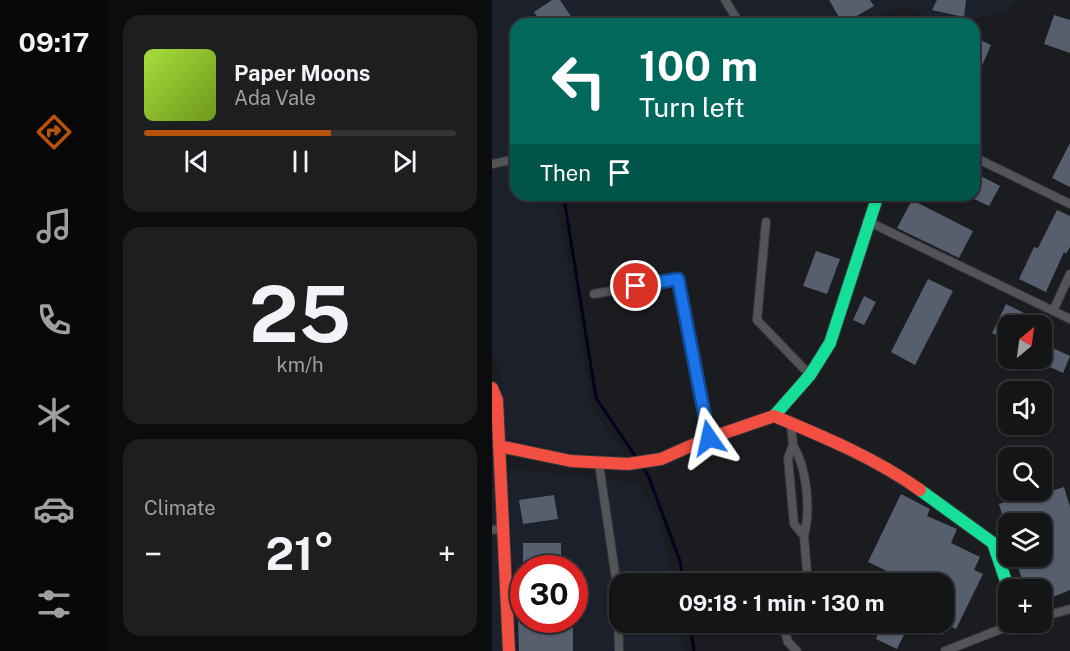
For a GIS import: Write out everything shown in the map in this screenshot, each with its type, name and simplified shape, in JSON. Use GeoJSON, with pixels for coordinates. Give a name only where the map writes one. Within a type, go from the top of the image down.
{"type":"FeatureCollection","features":[{"type":"Feature","properties":{"kind":"street"},"geometry":{"type":"LineString","coordinates":[[725,0],[736,18]]}},
{"type":"Feature","properties":{"kind":"street"},"geometry":{"type":"LineString","coordinates":[[492,164],[510,160]]}},
{"type":"Feature","properties":{"kind":"street"},"geometry":{"type":"LineString","coordinates":[[980,160],[1070,204]]}},
{"type":"Feature","properties":{"kind":"street"},"geometry":{"type":"LineString","coordinates":[[499,446],[599,464],[628,464],[661,459],[709,438],[774,416],[810,375],[830,343],[867,221],[875,201]]}},
{"type":"Feature","properties":{"kind":"street"},"geometry":{"type":"LineString","coordinates":[[867,221],[1070,320]]}},
{"type":"Feature","properties":{"kind":"street"},"geometry":{"type":"LineString","coordinates":[[766,222],[757,320],[810,375]]}},
{"type":"Feature","properties":{"kind":"street"},"geometry":{"type":"LineString","coordinates":[[1053,311],[1070,274]]}},
{"type":"Feature","properties":{"kind":"street"},"geometry":{"type":"LineString","coordinates":[[594,294],[678,279],[709,438]]}},
{"type":"Feature","properties":{"kind":"street"},"geometry":{"type":"LineString","coordinates":[[492,388],[497,400],[499,446],[497,529],[509,651]]}},
{"type":"Feature","properties":{"kind":"street"},"geometry":{"type":"LineString","coordinates":[[774,416],[844,446],[902,477],[993,543],[1005,579]]}},
{"type":"Feature","properties":{"kind":"street"},"geometry":{"type":"LineString","coordinates":[[791,423],[794,445],[802,460],[808,523],[804,536],[807,573]]}},
{"type":"Feature","properties":{"kind":"street"},"geometry":{"type":"LineString","coordinates":[[794,445],[788,458],[794,524],[804,536]]}},
{"type":"Feature","properties":{"kind":"street"},"geometry":{"type":"LineString","coordinates":[[599,464],[618,593],[618,651]]}},
{"type":"Feature","properties":{"kind":"street"},"geometry":{"type":"LineString","coordinates":[[1052,613],[1070,609]]}},
{"type":"Feature","properties":{"kind":"street"},"geometry":{"type":"LineString","coordinates":[[945,651],[998,630]]}},
{"type":"Feature","properties":{"kind":"street"},"geometry":{"type":"LineString","coordinates":[[785,633],[788,642],[797,651]]}},
{"type":"Feature","properties":{"kind":"shaded area"},"geometry":{"type":"Polygon","coordinates":[[[492,0],[1017,0],[1003,13],[977,18],[931,18],[908,8],[885,12],[872,18],[510,18],[510,201],[557,201],[592,409],[625,455],[564,452],[506,437],[500,369],[492,355],[492,0]]]}},
{"type":"Feature","properties":{"kind":"shaded area"},"geometry":{"type":"Polygon","coordinates":[[[492,412],[504,651],[492,651],[492,412]]]}},
{"type":"Feature","properties":{"kind":"shaded area"},"geometry":{"type":"Polygon","coordinates":[[[508,468],[637,483],[660,521],[671,573],[609,573],[609,633],[682,633],[684,651],[517,651],[516,633],[588,633],[588,555],[512,555],[508,468]]]}},
{"type":"Feature","properties":{"kind":"building"},"geometry":{"type":"Polygon","coordinates":[[[552,0],[560,0],[572,18],[538,18],[534,12],[552,0]]]}},
{"type":"Feature","properties":{"kind":"building"},"geometry":{"type":"Polygon","coordinates":[[[829,0],[870,0],[874,6],[853,18],[840,18],[829,0]]]}},
{"type":"Feature","properties":{"kind":"building"},"geometry":{"type":"Polygon","coordinates":[[[937,0],[966,0],[964,17],[932,10],[937,0]]]}},
{"type":"Feature","properties":{"kind":"building"},"geometry":{"type":"Polygon","coordinates":[[[1054,15],[1070,20],[1070,53],[1044,44],[1054,15]]]}},
{"type":"Feature","properties":{"kind":"building"},"geometry":{"type":"Polygon","coordinates":[[[980,40],[991,45],[980,70],[980,40]]]}},
{"type":"Feature","properties":{"kind":"building"},"geometry":{"type":"Polygon","coordinates":[[[1070,143],[1070,187],[1052,178],[1070,143]]]}},
{"type":"Feature","properties":{"kind":"building"},"geometry":{"type":"Polygon","coordinates":[[[981,176],[1000,186],[989,206],[978,201],[981,176]]]}},
{"type":"Feature","properties":{"kind":"building"},"geometry":{"type":"Polygon","coordinates":[[[911,201],[914,201],[973,231],[959,258],[897,228],[911,201]]]}},
{"type":"Feature","properties":{"kind":"building"},"geometry":{"type":"Polygon","coordinates":[[[1057,210],[1070,216],[1070,247],[1066,254],[1064,252],[1046,292],[1019,279],[1034,247],[1038,248],[1057,210]]]}},
{"type":"Feature","properties":{"kind":"building"},"geometry":{"type":"Polygon","coordinates":[[[816,251],[840,259],[827,294],[803,286],[816,251]]]}},
{"type":"Feature","properties":{"kind":"building"},"geometry":{"type":"Polygon","coordinates":[[[928,279],[953,291],[915,365],[891,352],[928,279]]]}},
{"type":"Feature","properties":{"kind":"building"},"geometry":{"type":"Polygon","coordinates":[[[864,296],[876,302],[864,325],[853,320],[864,296]]]}},
{"type":"Feature","properties":{"kind":"building"},"geometry":{"type":"Polygon","coordinates":[[[1006,304],[1028,315],[1001,315],[1006,304]]]}},
{"type":"Feature","properties":{"kind":"building"},"geometry":{"type":"Polygon","coordinates":[[[998,321],[998,336],[992,333],[998,321]]]}},
{"type":"Feature","properties":{"kind":"building"},"geometry":{"type":"Polygon","coordinates":[[[1052,348],[1070,356],[1063,373],[1052,368],[1052,348]]]}},
{"type":"Feature","properties":{"kind":"building"},"geometry":{"type":"Polygon","coordinates":[[[1064,487],[1070,507],[1070,590],[1052,597],[1052,579],[1022,579],[1018,567],[1052,567],[1052,513],[1002,513],[999,504],[1008,501],[1052,501],[1052,491],[1064,487]]]}},
{"type":"Feature","properties":{"kind":"building"},"geometry":{"type":"Polygon","coordinates":[[[901,494],[930,509],[927,516],[957,529],[951,543],[980,557],[974,570],[983,574],[956,629],[954,628],[954,573],[891,573],[868,562],[901,494]]]}},
{"type":"Feature","properties":{"kind":"building"},"geometry":{"type":"Polygon","coordinates":[[[554,495],[558,519],[523,524],[519,500],[554,495]]]}},
{"type":"Feature","properties":{"kind":"building"},"geometry":{"type":"Polygon","coordinates":[[[523,543],[561,543],[561,555],[523,555],[523,543]]]}},
{"type":"Feature","properties":{"kind":"building"},"geometry":{"type":"Polygon","coordinates":[[[518,633],[573,633],[573,651],[519,651],[518,633]]]}},
{"type":"Feature","properties":{"kind":"building"},"geometry":{"type":"Polygon","coordinates":[[[878,633],[905,633],[897,649],[876,639],[878,633]]]}},
{"type":"Feature","properties":{"kind":"waterway"},"geometry":{"type":"LineString","coordinates":[[564,201],[596,398],[638,460]]}},
{"type":"Feature","properties":{"kind":"waterway"},"geometry":{"type":"LineString","coordinates":[[641,465],[648,475],[680,561],[682,573]]}},
{"type":"Feature","properties":{"kind":"waterway"},"geometry":{"type":"LineString","coordinates":[[692,633],[694,651]]}},
{"type":"Feature","properties":{"kind":"traffic: fast"},"geometry":{"type":"LineString","coordinates":[[774,416],[810,375],[830,343],[876,201]]}},
{"type":"Feature","properties":{"kind":"traffic: fast"},"geometry":{"type":"LineString","coordinates":[[920,490],[993,543],[1005,579]]}},
{"type":"Feature","properties":{"kind":"traffic: jam"},"geometry":{"type":"LineString","coordinates":[[492,388],[497,400],[509,651]]}},
{"type":"Feature","properties":{"kind":"traffic: jam"},"geometry":{"type":"LineString","coordinates":[[499,446],[571,461],[628,464],[661,459],[704,440],[774,416],[867,458],[920,490]]}},
{"type":"Feature","properties":{"kind":"route"},"geometry":{"type":"LineString","coordinates":[[636,286],[678,279],[709,438]]}}]}
